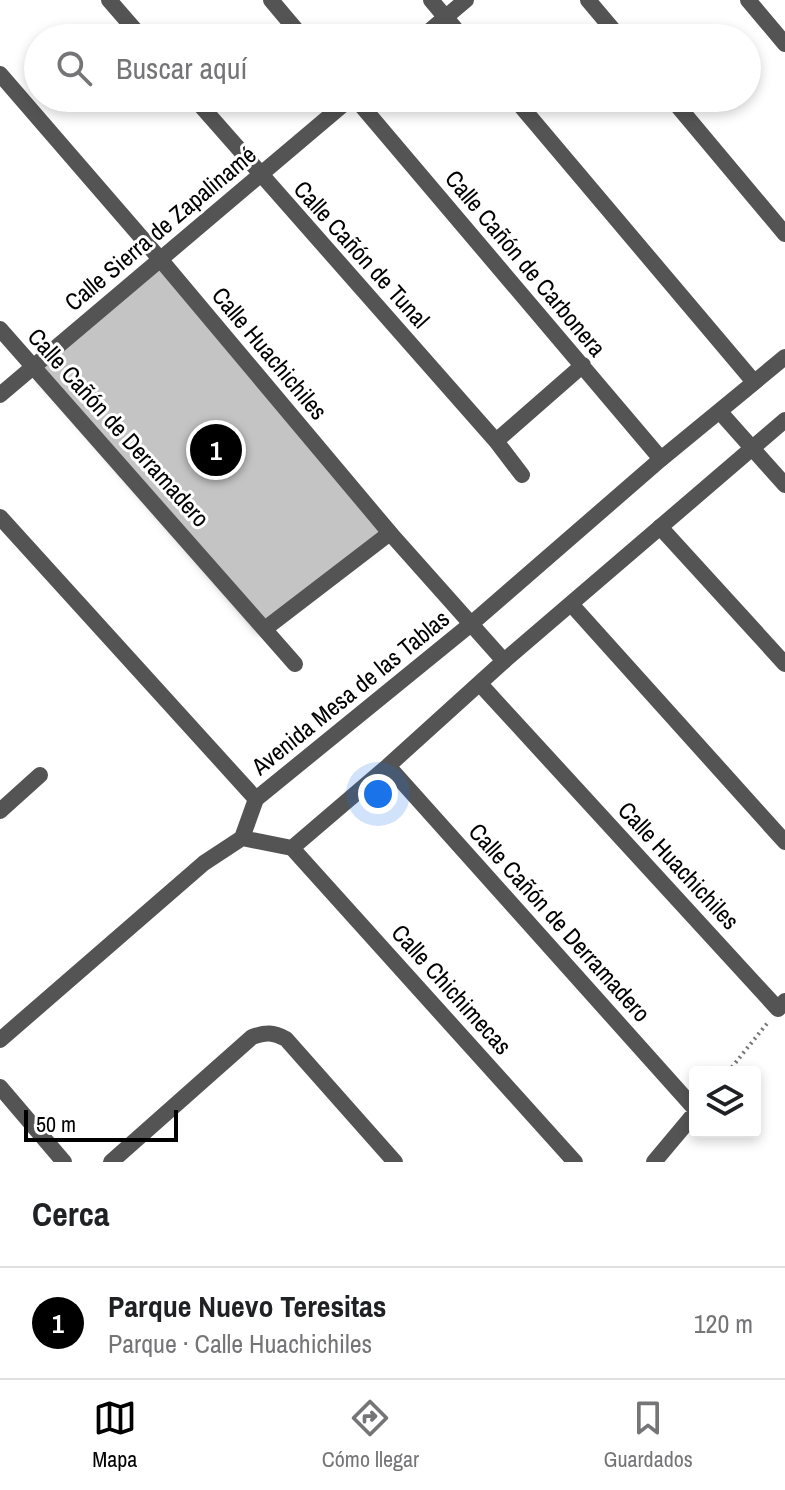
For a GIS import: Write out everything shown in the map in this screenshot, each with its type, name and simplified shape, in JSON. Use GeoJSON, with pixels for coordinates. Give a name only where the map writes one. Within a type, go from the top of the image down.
{"type":"FeatureCollection","features":[{"type":"Feature","properties":{"kind":"street"},"geometry":{"type":"LineString","coordinates":[[109,0],[130,24]]}},
{"type":"Feature","properties":{"kind":"street"},"geometry":{"type":"LineString","coordinates":[[271,0],[291,24]]}},
{"type":"Feature","properties":{"kind":"street"},"geometry":{"type":"LineString","coordinates":[[431,0],[451,24]]}},
{"type":"Feature","properties":{"kind":"street"},"geometry":{"type":"LineString","coordinates":[[437,24],[466,0]]}},
{"type":"Feature","properties":{"kind":"street"},"geometry":{"type":"LineString","coordinates":[[588,0],[608,24]]}},
{"type":"Feature","properties":{"kind":"street"},"geometry":{"type":"LineString","coordinates":[[748,0],[785,44]]}},
{"type":"Feature","properties":{"kind":"street","name":"Calle Huachichiles"},"geometry":{"type":"LineString","coordinates":[[0,74],[24,102]]}},
{"type":"Feature","properties":{"kind":"street","name":"Calle Huachichiles"},"geometry":{"type":"LineString","coordinates":[[33,112],[390,533],[504,661]]}},
{"type":"Feature","properties":{"kind":"street","name":"Calle Cañón de Tunal"},"geometry":{"type":"LineString","coordinates":[[206,112],[496,441],[522,475]]}},
{"type":"Feature","properties":{"kind":"street","name":"Calle Sierra de Zapalinamé"},"geometry":{"type":"LineString","coordinates":[[0,395],[336,112]]}},
{"type":"Feature","properties":{"kind":"street","name":"Calle Cañón de Carbonera"},"geometry":{"type":"LineString","coordinates":[[365,112],[661,459]]}},
{"type":"Feature","properties":{"kind":"street"},"geometry":{"type":"LineString","coordinates":[[526,112],[754,382]]}},
{"type":"Feature","properties":{"kind":"street"},"geometry":{"type":"LineString","coordinates":[[683,112],[785,234]]}},
{"type":"Feature","properties":{"kind":"street","name":"Calle Cañón de Derramadero"},"geometry":{"type":"LineString","coordinates":[[0,329],[295,664]]}},
{"type":"Feature","properties":{"kind":"street","name":"Avenida Mesa de las Tablas"},"geometry":{"type":"LineString","coordinates":[[242,838],[256,799],[471,624],[661,459],[785,357]]}},
{"type":"Feature","properties":{"kind":"street"},"geometry":{"type":"LineString","coordinates":[[496,441],[583,365]]}},
{"type":"Feature","properties":{"kind":"street"},"geometry":{"type":"LineString","coordinates":[[720,412],[785,485]]}},
{"type":"Feature","properties":{"kind":"street"},"geometry":{"type":"LineString","coordinates":[[0,1040],[204,863],[242,838],[292,848],[785,420]]}},
{"type":"Feature","properties":{"kind":"street"},"geometry":{"type":"LineString","coordinates":[[0,517],[256,799]]}},
{"type":"Feature","properties":{"kind":"street"},"geometry":{"type":"LineString","coordinates":[[660,527],[785,664]]}},
{"type":"Feature","properties":{"kind":"street"},"geometry":{"type":"LineString","coordinates":[[266,628],[390,533]]}},
{"type":"Feature","properties":{"kind":"street"},"geometry":{"type":"LineString","coordinates":[[571,604],[785,842]]}},
{"type":"Feature","properties":{"kind":"street","name":"Calle Huachichiles"},"geometry":{"type":"LineString","coordinates":[[480,684],[782,1005]]}},
{"type":"Feature","properties":{"kind":"street","name":"Calle Cañón de Derramadero"},"geometry":{"type":"LineString","coordinates":[[388,766],[689,1104]]}},
{"type":"Feature","properties":{"kind":"street"},"geometry":{"type":"LineString","coordinates":[[0,811],[40,775]]}},
{"type":"Feature","properties":{"kind":"street","name":"Calle Chichimecas"},"geometry":{"type":"LineString","coordinates":[[292,848],[575,1162]]}},
{"type":"Feature","properties":{"kind":"street"},"geometry":{"type":"LineString","coordinates":[[111,1162],[252,1037],[275,1033],[286,1039],[395,1162]]}},
{"type":"Feature","properties":{"kind":"street"},"geometry":{"type":"LineString","coordinates":[[0,1087],[64,1162]]}},
{"type":"Feature","properties":{"kind":"street"},"geometry":{"type":"LineString","coordinates":[[654,1162],[689,1118]]}},
{"type":"Feature","properties":{"kind":"path"},"geometry":{"type":"LineString","coordinates":[[733,1066],[782,1005]]}},
{"type":"Feature","properties":{"kind":"building"},"geometry":{"type":"Polygon","coordinates":[[[160,259],[390,533],[266,628],[42,366],[160,259]]]}},
{"type":"Feature","properties":{"kind":"place","name":"Parque Nuevo Teresitas"},"geometry":{"type":"Point","coordinates":[216,450]}}]}
